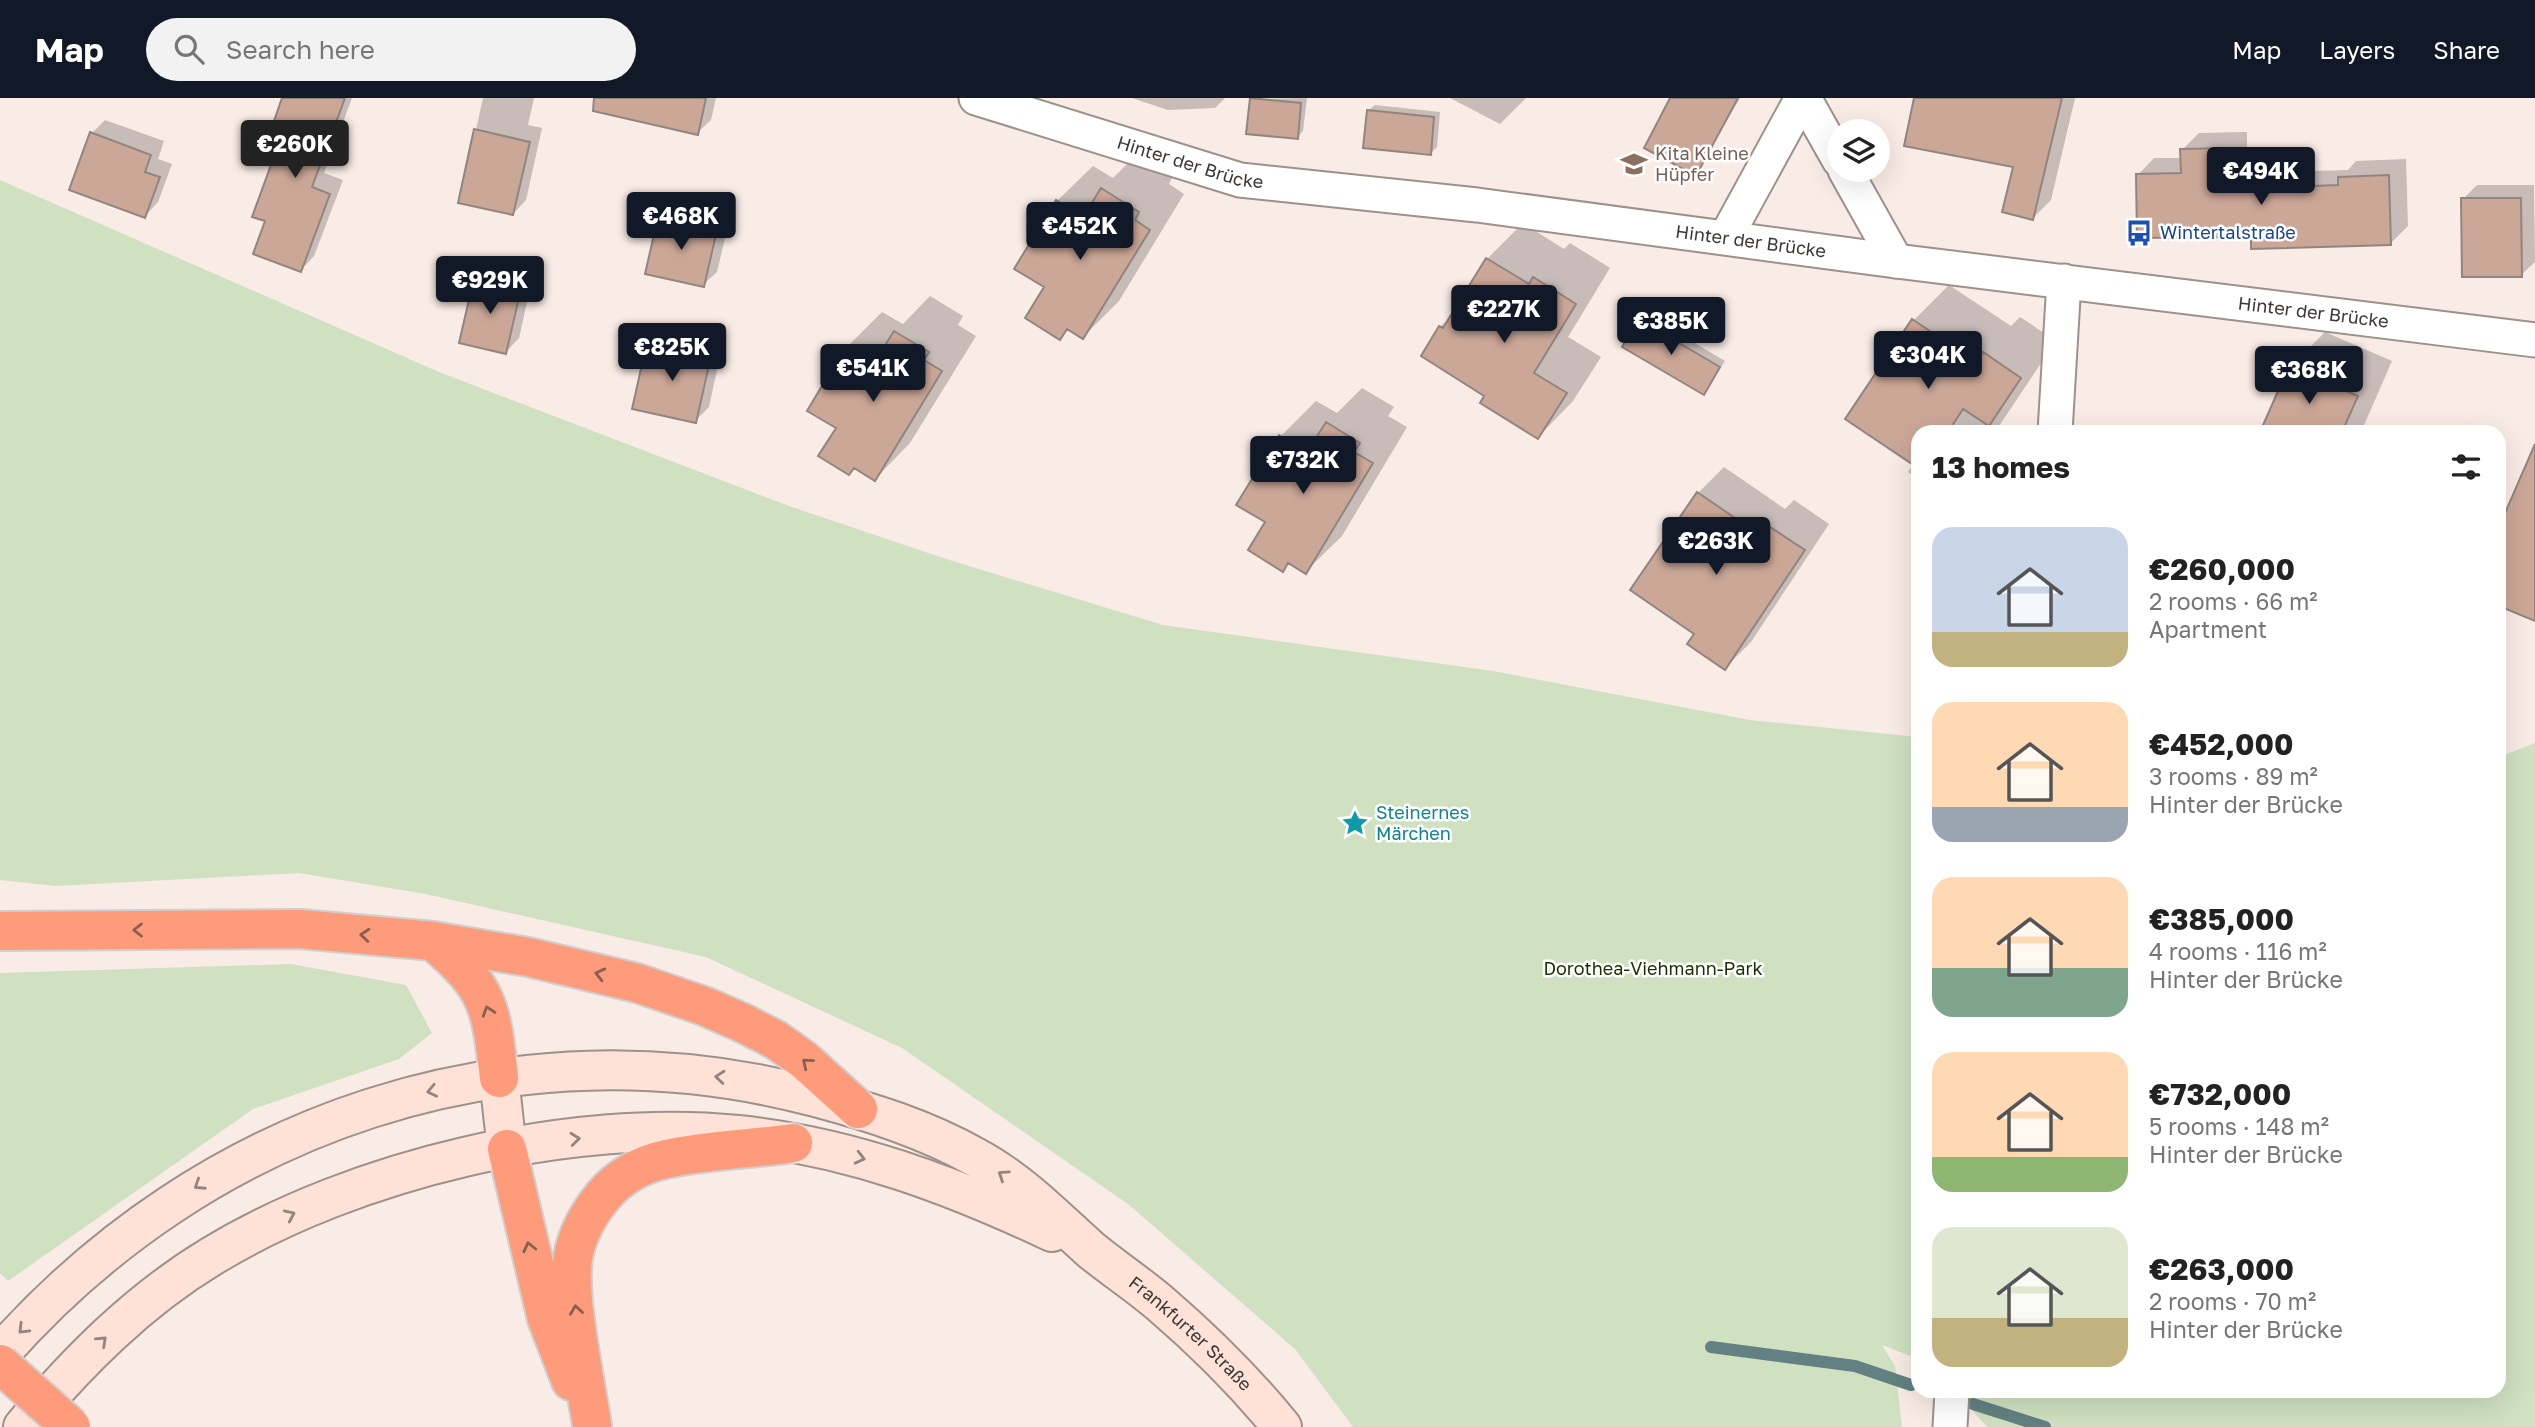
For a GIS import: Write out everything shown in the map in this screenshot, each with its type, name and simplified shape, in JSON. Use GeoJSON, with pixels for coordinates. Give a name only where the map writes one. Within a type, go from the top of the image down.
{"type":"FeatureCollection","features":[{"type":"Feature","properties":{"kind":"highway"},"geometry":{"type":"LineString","coordinates":[[0,931],[300,929],[433,941],[528,957],[637,983],[705,1006],[776,1040],[858,1109]]}},
{"type":"Feature","properties":{"kind":"highway"},"geometry":{"type":"LineString","coordinates":[[433,941],[466,968],[479,987],[491,1015],[499,1078]]}},
{"type":"Feature","properties":{"kind":"highway"},"geometry":{"type":"LineString","coordinates":[[592,1427],[571,1280],[573,1254],[580,1230],[593,1208],[609,1188],[646,1165],[666,1159],[793,1143]]}},
{"type":"Feature","properties":{"kind":"highway"},"geometry":{"type":"LineString","coordinates":[[507,1149],[547,1319],[567,1374],[592,1427]]}},
{"type":"Feature","properties":{"kind":"highway"},"geometry":{"type":"LineString","coordinates":[[0,1364],[71,1427]]}},
{"type":"Feature","properties":{"kind":"main road"},"geometry":{"type":"LineString","coordinates":[[0,1354],[91,1265],[164,1209],[257,1152],[368,1108],[418,1094],[499,1078],[652,1071],[734,1078],[858,1109],[914,1128],[978,1158],[1051,1211],[1092,1251]]}},
{"type":"Feature","properties":{"kind":"main road"},"geometry":{"type":"LineString","coordinates":[[499,1078],[507,1149]]}},
{"type":"Feature","properties":{"kind":"main road"},"geometry":{"type":"LineString","coordinates":[[23,1427],[59,1383],[103,1340],[181,1276],[233,1243],[293,1213],[360,1188],[453,1160],[567,1139],[656,1132],[740,1135],[793,1143],[891,1166],[939,1182],[1092,1251]]}},
{"type":"Feature","properties":{"kind":"main road","name":"Frankfurter Straße"},"geometry":{"type":"LineString","coordinates":[[1092,1251],[1205,1344],[1282,1427]]}},
{"type":"Feature","properties":{"kind":"street","name":"Hinter der Brücke"},"geometry":{"type":"LineString","coordinates":[[976,98],[1240,180],[1476,205],[1896,261],[2535,340]]}},
{"type":"Feature","properties":{"kind":"street"},"geometry":{"type":"LineString","coordinates":[[1726,237],[1803,98]]}},
{"type":"Feature","properties":{"kind":"street"},"geometry":{"type":"LineString","coordinates":[[1803,98],[1827,139]]}},
{"type":"Feature","properties":{"kind":"street"},"geometry":{"type":"LineString","coordinates":[[1852,182],[1896,261]]}},
{"type":"Feature","properties":{"kind":"street"},"geometry":{"type":"LineString","coordinates":[[2055,425],[2064,281]]}},
{"type":"Feature","properties":{"kind":"street"},"geometry":{"type":"LineString","coordinates":[[1950,1427],[1952,1398]]}},
{"type":"Feature","properties":{"kind":"green space","name":"Dorothea-Viehmann-Park"},"geometry":{"type":"Polygon","coordinates":[[[0,180],[439,372],[789,506],[946,559],[1163,625],[1493,671],[1750,720],[1911,736],[1911,1356],[1882,1345],[1895,1366],[1902,1427],[1353,1427],[1295,1349],[1128,1204],[902,1048],[706,957],[426,894],[299,873],[56,886],[0,880],[0,180]]]}},
{"type":"Feature","properties":{"kind":"green space"},"geometry":{"type":"Polygon","coordinates":[[[2535,743],[2535,1427],[1987,1427],[1961,1398],[2506,1398],[2506,754],[2535,743]]]}},
{"type":"Feature","properties":{"kind":"green space"},"geometry":{"type":"Polygon","coordinates":[[[291,964],[406,985],[432,1033],[399,1059],[253,1109],[8,1281],[0,1273],[0,973],[291,964]]]}},
{"type":"Feature","properties":{"kind":"building"},"geometry":{"type":"Polygon","coordinates":[[[282,98],[345,98],[312,187],[330,194],[301,272],[253,254],[265,221],[252,217],[279,143],[268,138],[282,98]]]}},
{"type":"Feature","properties":{"kind":"building"},"geometry":{"type":"Polygon","coordinates":[[[594,98],[706,98],[698,135],[593,111],[594,98]]]}},
{"type":"Feature","properties":{"kind":"building"},"geometry":{"type":"Polygon","coordinates":[[[1250,98],[1301,103],[1298,139],[1246,134],[1250,98]]]}},
{"type":"Feature","properties":{"kind":"building"},"geometry":{"type":"Polygon","coordinates":[[[1670,98],[1738,98],[1696,176],[1644,148],[1670,98]]]}},
{"type":"Feature","properties":{"kind":"building"},"geometry":{"type":"Polygon","coordinates":[[[1914,98],[2062,98],[2033,220],[2002,212],[2013,167],[1904,146],[1914,98]]]}},
{"type":"Feature","properties":{"kind":"building"},"geometry":{"type":"Polygon","coordinates":[[[1367,110],[1434,117],[1431,155],[1363,148],[1367,110]]]}},
{"type":"Feature","properties":{"kind":"building"},"geometry":{"type":"Polygon","coordinates":[[[474,129],[530,142],[513,215],[458,203],[474,129]]]}},
{"type":"Feature","properties":{"kind":"building"},"geometry":{"type":"Polygon","coordinates":[[[90,132],[151,155],[145,172],[160,177],[145,218],[69,190],[90,132]]]}},
{"type":"Feature","properties":{"kind":"building"},"geometry":{"type":"Polygon","coordinates":[[[2230,148],[2231,189],[2338,185],[2338,177],[2389,175],[2391,245],[2251,249],[2251,237],[2137,238],[2136,174],[2181,173],[2180,149],[2230,148]]]}},
{"type":"Feature","properties":{"kind":"building"},"geometry":{"type":"Polygon","coordinates":[[[1101,188],[1139,212],[1135,220],[1150,230],[1083,339],[1067,329],[1060,340],[1025,318],[1044,287],[1014,269],[1056,200],[1083,217],[1101,188]]]}},
{"type":"Feature","properties":{"kind":"building"},"geometry":{"type":"Polygon","coordinates":[[[2461,198],[2521,198],[2522,277],[2462,277],[2461,198]]]}},
{"type":"Feature","properties":{"kind":"building"},"geometry":{"type":"Polygon","coordinates":[[[658,217],[717,230],[704,287],[645,274],[658,217]]]}},
{"type":"Feature","properties":{"kind":"building"},"geometry":{"type":"Polygon","coordinates":[[[1486,258],[1529,284],[1533,277],[1576,304],[1534,373],[1567,393],[1538,439],[1480,403],[1484,396],[1421,356],[1439,326],[1443,328],[1486,258]]]}},
{"type":"Feature","properties":{"kind":"building"},"geometry":{"type":"Polygon","coordinates":[[[474,278],[521,289],[506,354],[459,343],[474,278]]]}},
{"type":"Feature","properties":{"kind":"building"},"geometry":{"type":"Polygon","coordinates":[[[1638,319],[1720,367],[1704,395],[1622,347],[1638,319]]]}},
{"type":"Feature","properties":{"kind":"building"},"geometry":{"type":"Polygon","coordinates":[[[1912,319],[1976,362],[1983,352],[2021,378],[1990,425],[1963,409],[1953,425],[1911,425],[1911,463],[1845,419],[1912,319]]]}},
{"type":"Feature","properties":{"kind":"building"},"geometry":{"type":"Polygon","coordinates":[[[894,331],[929,352],[924,360],[942,371],[875,481],[854,468],[849,475],[818,456],[836,428],[807,411],[846,346],[874,363],[894,331]]]}},
{"type":"Feature","properties":{"kind":"building"},"geometry":{"type":"Polygon","coordinates":[[[647,342],[711,356],[696,423],[632,409],[647,342]]]}},
{"type":"Feature","properties":{"kind":"building"},"geometry":{"type":"Polygon","coordinates":[[[2289,366],[2358,396],[2345,425],[2263,425],[2289,366]]]}},
{"type":"Feature","properties":{"kind":"building"},"geometry":{"type":"Polygon","coordinates":[[[1326,422],[1360,443],[1354,452],[1373,463],[1306,574],[1288,563],[1283,572],[1248,550],[1265,522],[1236,505],[1279,435],[1307,452],[1326,422]]]}},
{"type":"Feature","properties":{"kind":"building"},"geometry":{"type":"Polygon","coordinates":[[[2535,444],[2535,621],[2506,609],[2506,511],[2535,444]]]}},
{"type":"Feature","properties":{"kind":"building"},"geometry":{"type":"Polygon","coordinates":[[[1697,492],[1760,535],[1767,525],[1805,550],[1725,670],[1687,644],[1694,634],[1630,590],[1697,492]]]}},
{"type":"Feature","properties":{"kind":"waterway"},"geometry":{"type":"LineString","coordinates":[[1711,1347],[1855,1366],[1911,1385]]}},
{"type":"Feature","properties":{"kind":"waterway"},"geometry":{"type":"LineString","coordinates":[[1973,1404],[2045,1427]]}},
{"type":"Feature","properties":{"kind":"place","name":"Kita Kleine Hüpfer"},"geometry":{"type":"Point","coordinates":[1634,164]}},
{"type":"Feature","properties":{"kind":"place","name":"Wintertalstraße"},"geometry":{"type":"Point","coordinates":[2139,233]}},
{"type":"Feature","properties":{"kind":"place","name":"Steinernes Märchen"},"geometry":{"type":"Point","coordinates":[1355,823]}}]}
